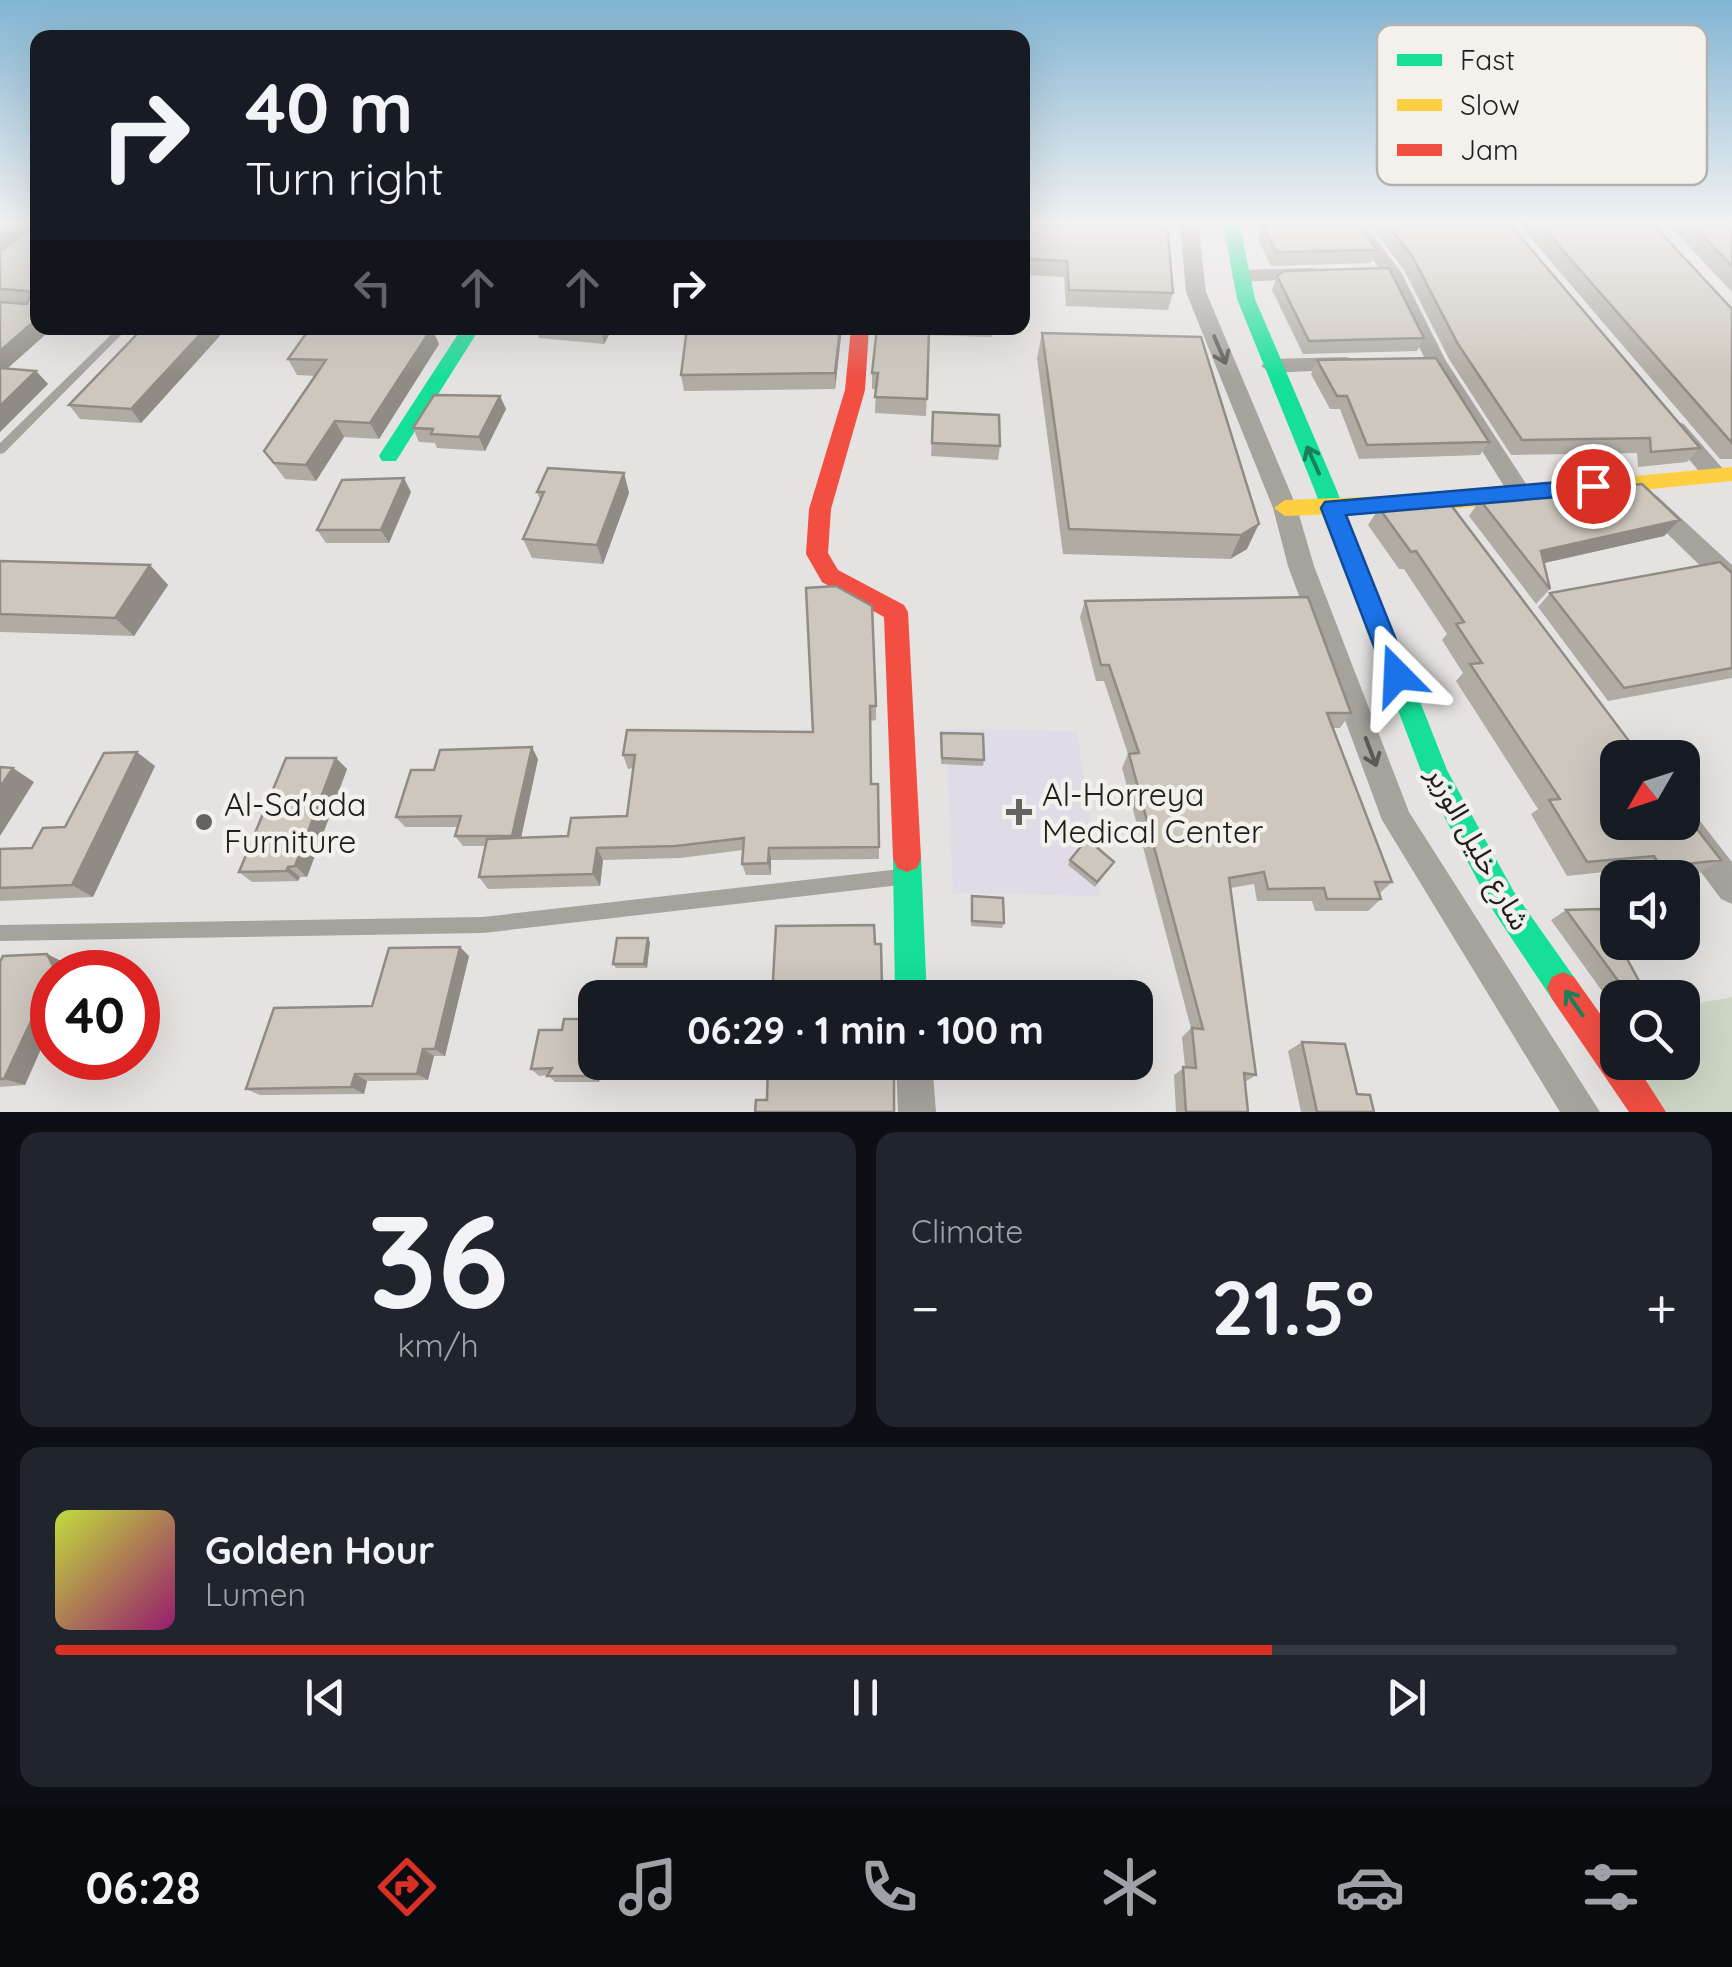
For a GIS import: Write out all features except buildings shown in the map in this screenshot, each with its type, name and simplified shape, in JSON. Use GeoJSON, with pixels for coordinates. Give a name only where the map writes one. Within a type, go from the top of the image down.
{"type":"FeatureCollection","features":[{"type":"Feature","properties":{"kind":"street","name":"شارع خليل الوزير"},"geometry":{"type":"LineString","coordinates":[[1194,274],[1196,292],[1285,508],[1300,566],[1397,820],[1581,1112]]}},
{"type":"Feature","properties":{"kind":"street"},"geometry":{"type":"LineString","coordinates":[[1240,276],[1335,274]]}},
{"type":"Feature","properties":{"kind":"street"},"geometry":{"type":"LineString","coordinates":[[1383,274],[1427,361],[1520,493]]}},
{"type":"Feature","properties":{"kind":"street","name":"شارع خليل الوزير"},"geometry":{"type":"LineString","coordinates":[[1240,276],[1271,366],[1332,508],[1436,776],[1504,902],[1649,1112]]}},
{"type":"Feature","properties":{"kind":"street"},"geometry":{"type":"LineString","coordinates":[[389,456],[467,335]]}},
{"type":"Feature","properties":{"kind":"street"},"geometry":{"type":"LineString","coordinates":[[859,335],[855,390],[836,451],[814,549],[820,566],[832,580],[876,597],[896,612],[900,636],[910,980]]}},
{"type":"Feature","properties":{"kind":"street"},"geometry":{"type":"LineString","coordinates":[[1271,366],[1363,363]]}},
{"type":"Feature","properties":{"kind":"street"},"geometry":{"type":"LineString","coordinates":[[1664,415],[1724,475]]}},
{"type":"Feature","properties":{"kind":"street"},"geometry":{"type":"LineString","coordinates":[[1285,508],[1441,502],[1724,475]]}},
{"type":"Feature","properties":{"kind":"street"},"geometry":{"type":"LineString","coordinates":[[1630,483],[1732,582]]}},
{"type":"Feature","properties":{"kind":"street"},"geometry":{"type":"LineString","coordinates":[[1441,502],[1464,532]]}},
{"type":"Feature","properties":{"kind":"street"},"geometry":{"type":"LineString","coordinates":[[1696,840],[1732,888]]}},
{"type":"Feature","properties":{"kind":"street"},"geometry":{"type":"LineString","coordinates":[[915,1080],[917,1112]]}},
{"type":"Feature","properties":{"kind":"lane"},"geometry":{"type":"LineString","coordinates":[[0,450],[116,335]]}},
{"type":"Feature","properties":{"kind":"lane"},"geometry":{"type":"LineString","coordinates":[[0,933],[484,925],[906,877]]}},
{"type":"Feature","properties":{"kind":"shaded area","name":"Al-Horreya Medical Center"},"geometry":{"type":"Polygon","coordinates":[[[946,729],[1077,731],[1101,896],[953,893],[946,729]]]}},
{"type":"Feature","properties":{"kind":"green space"},"geometry":{"type":"Polygon","coordinates":[[[1732,997],[1732,1112],[1666,1112],[1642,1080],[1700,1080],[1700,1003],[1732,997]]]}},
{"type":"Feature","properties":{"kind":"traffic: fast"},"geometry":{"type":"LineString","coordinates":[[1241,274],[1246,299],[1324,486],[1436,776],[1504,902],[1563,988]]}},
{"type":"Feature","properties":{"kind":"traffic: fast"},"geometry":{"type":"LineString","coordinates":[[389,456],[467,335]]}},
{"type":"Feature","properties":{"kind":"traffic: fast"},"geometry":{"type":"LineString","coordinates":[[907,858],[910,980]]}},
{"type":"Feature","properties":{"kind":"traffic: slow"},"geometry":{"type":"LineString","coordinates":[[1285,508],[1441,502],[1732,474]]}},
{"type":"Feature","properties":{"kind":"traffic: jam"},"geometry":{"type":"LineString","coordinates":[[859,335],[855,390],[820,509],[817,554],[830,576],[896,612],[907,858]]}},
{"type":"Feature","properties":{"kind":"traffic: jam"},"geometry":{"type":"LineString","coordinates":[[1563,988],[1649,1112]]}},
{"type":"Feature","properties":{"kind":"place","name":"Al-Horreya Medical Center"},"geometry":{"type":"Point","coordinates":[1019,812]}},
{"type":"Feature","properties":{"kind":"place","name":"Al-Sa'ada Furniture"},"geometry":{"type":"Point","coordinates":[204,822]}},
{"type":"Feature","properties":{"kind":"route"},"geometry":{"type":"LineString","coordinates":[[1397,675],[1332,508],[1441,502],[1593,486]]}}]}
